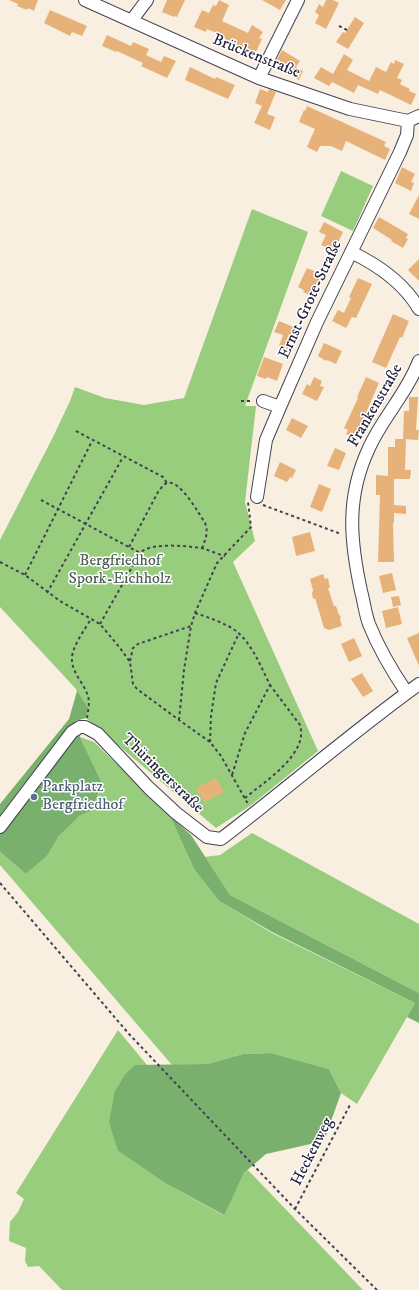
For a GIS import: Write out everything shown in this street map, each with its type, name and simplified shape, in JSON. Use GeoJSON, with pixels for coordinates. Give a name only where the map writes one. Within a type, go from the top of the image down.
{"type":"FeatureCollection","features":[{"type":"Feature","properties":{"kind":"street","name":"Brückenstraße"},"geometry":{"type":"LineString","coordinates":[[85,0],[259,78],[350,110],[413,119]]}},
{"type":"Feature","properties":{"kind":"street"},"geometry":{"type":"LineString","coordinates":[[132,20],[147,0]]}},
{"type":"Feature","properties":{"kind":"street"},"geometry":{"type":"LineString","coordinates":[[259,78],[298,0]]}},
{"type":"Feature","properties":{"kind":"street","name":"Ernst-Grote-Straße"},"geometry":{"type":"LineString","coordinates":[[257,496],[266,440],[316,322],[400,152],[413,119]]}},
{"type":"Feature","properties":{"kind":"street"},"geometry":{"type":"LineString","coordinates":[[351,252],[364,258],[391,277],[405,290],[419,309]]}},
{"type":"Feature","properties":{"kind":"street","name":"Frankenstraße"},"geometry":{"type":"LineString","coordinates":[[407,693],[387,664],[368,622],[356,566],[352,534],[352,510],[355,488],[361,465],[385,418],[406,390],[419,362]]}},
{"type":"Feature","properties":{"kind":"street"},"geometry":{"type":"LineString","coordinates":[[263,401],[280,407]]}},
{"type":"Feature","properties":{"kind":"street","name":"Thüringerstraße"},"geometry":{"type":"LineString","coordinates":[[85,727],[98,734],[170,808],[207,837],[221,839],[344,740],[419,684]]}},
{"type":"Feature","properties":{"kind":"street"},"geometry":{"type":"LineString","coordinates":[[0,827],[72,732],[80,727],[85,727]]}},
{"type":"Feature","properties":{"kind":"path"},"geometry":{"type":"LineString","coordinates":[[339,26],[347,30]]}},
{"type":"Feature","properties":{"kind":"path"},"geometry":{"type":"LineString","coordinates":[[76,431],[92,441],[163,477],[167,483]]}},
{"type":"Feature","properties":{"kind":"path"},"geometry":{"type":"LineString","coordinates":[[25,576],[92,441]]}},
{"type":"Feature","properties":{"kind":"path"},"geometry":{"type":"LineString","coordinates":[[48,593],[123,457]]}},
{"type":"Feature","properties":{"kind":"path"},"geometry":{"type":"LineString","coordinates":[[129,547],[158,492],[167,483],[172,483],[181,488],[205,523],[208,530],[202,549]]}},
{"type":"Feature","properties":{"kind":"path"},"geometry":{"type":"LineString","coordinates":[[178,720],[184,670],[191,626],[195,612],[218,563],[251,527],[247,503],[257,496],[263,505],[336,533]]}},
{"type":"Feature","properties":{"kind":"path"},"geometry":{"type":"LineString","coordinates":[[41,500],[140,553]]}},
{"type":"Feature","properties":{"kind":"path"},"geometry":{"type":"LineString","coordinates":[[100,624],[140,553],[144,549],[152,547],[175,546],[202,549],[225,556]]}},
{"type":"Feature","properties":{"kind":"path"},"geometry":{"type":"LineString","coordinates":[[0,562],[25,576],[60,602],[100,624],[130,662]]}},
{"type":"Feature","properties":{"kind":"path"},"geometry":{"type":"LineString","coordinates":[[195,612],[230,627],[239,633],[252,650],[270,685],[300,725],[302,732],[301,738],[291,758],[245,798]]}},
{"type":"Feature","properties":{"kind":"path"},"geometry":{"type":"LineString","coordinates":[[85,727],[89,702],[88,695],[73,666],[72,659],[73,652],[91,618]]}},
{"type":"Feature","properties":{"kind":"path"},"geometry":{"type":"LineString","coordinates":[[191,626],[138,644],[133,648],[130,662],[133,684],[137,689],[178,720],[210,742],[221,756],[255,813]]}},
{"type":"Feature","properties":{"kind":"path"},"geometry":{"type":"LineString","coordinates":[[210,742],[211,716],[216,683],[239,633]]}},
{"type":"Feature","properties":{"kind":"path"},"geometry":{"type":"LineString","coordinates":[[232,775],[237,764],[245,733],[270,685]]}},
{"type":"Feature","properties":{"kind":"path"},"geometry":{"type":"LineString","coordinates":[[0,882],[129,1034],[295,1210],[377,1290]]}},
{"type":"Feature","properties":{"kind":"path","name":"Heckenweg"},"geometry":{"type":"LineString","coordinates":[[295,1210],[351,1103]]}},
{"type":"Feature","properties":{"kind":"green space"},"geometry":{"type":"Polygon","coordinates":[[[341,171],[373,186],[353,231],[321,216],[341,171]]]}},
{"type":"Feature","properties":{"kind":"green space","name":"Bergfriedhof Spork-Eichholz"},"geometry":{"type":"Polygon","coordinates":[[[252,209],[308,232],[245,406],[256,406],[245,502],[255,541],[233,562],[318,751],[250,806],[216,828],[86,718],[76,689],[0,607],[0,540],[53,437],[75,387],[105,398],[144,405],[184,398],[252,209]]]}},
{"type":"Feature","properties":{"kind":"green space"},"geometry":{"type":"Polygon","coordinates":[[[77,691],[88,708],[86,718],[75,721],[80,737],[102,783],[92,810],[79,816],[59,836],[47,856],[26,874],[0,852],[0,804],[69,719],[77,691]]]}},
{"type":"Feature","properties":{"kind":"green space"},"geometry":{"type":"Polygon","coordinates":[[[80,737],[94,742],[170,816],[194,869],[219,901],[272,933],[415,1003],[357,1104],[341,1093],[329,1069],[271,1053],[243,1054],[207,1064],[172,1065],[0,865],[0,852],[26,874],[47,856],[59,836],[79,815],[92,810],[102,783],[80,737]]]}},
{"type":"Feature","properties":{"kind":"green space"},"geometry":{"type":"Polygon","coordinates":[[[170,816],[191,835],[230,895],[419,993],[419,1023],[407,1017],[415,1003],[272,932],[219,901],[194,869],[170,816]]]}},
{"type":"Feature","properties":{"kind":"green space"},"geometry":{"type":"Polygon","coordinates":[[[252,833],[419,924],[419,993],[230,895],[205,857],[220,855],[252,833]]]}},
{"type":"Feature","properties":{"kind":"green space"},"geometry":{"type":"Polygon","coordinates":[[[118,1030],[147,1065],[135,1065],[126,1073],[118,1151],[165,1183],[223,1215],[244,1173],[248,1170],[363,1290],[62,1290],[39,1266],[28,1267],[25,1261],[26,1248],[9,1241],[10,1222],[18,1212],[24,1199],[16,1193],[118,1030]]]}},
{"type":"Feature","properties":{"kind":"green space"},"geometry":{"type":"Polygon","coordinates":[[[271,1053],[329,1069],[341,1093],[324,1141],[266,1154],[244,1173],[224,1215],[165,1183],[118,1151],[109,1122],[115,1091],[126,1073],[135,1065],[207,1064],[243,1054],[271,1053]]]}},
{"type":"Feature","properties":{"kind":"building"},"geometry":{"type":"Polygon","coordinates":[[[9,0],[38,0],[34,11],[17,6],[18,4],[9,0]]]}},
{"type":"Feature","properties":{"kind":"building"},"geometry":{"type":"Polygon","coordinates":[[[167,0],[185,0],[177,17],[162,12],[167,0]]]}},
{"type":"Feature","properties":{"kind":"building"},"geometry":{"type":"Polygon","coordinates":[[[219,0],[229,5],[222,21],[248,33],[252,25],[263,32],[259,38],[262,39],[255,54],[221,37],[222,35],[207,29],[206,32],[194,27],[202,10],[209,13],[213,5],[216,6],[219,0]]]}},
{"type":"Feature","properties":{"kind":"building"},"geometry":{"type":"Polygon","coordinates":[[[262,0],[286,0],[280,10],[262,0]]]}},
{"type":"Feature","properties":{"kind":"building"},"geometry":{"type":"Polygon","coordinates":[[[326,0],[333,0],[339,3],[326,29],[315,23],[319,15],[315,12],[319,4],[323,7],[326,0]]]}},
{"type":"Feature","properties":{"kind":"building"},"geometry":{"type":"Polygon","coordinates":[[[50,10],[87,26],[82,36],[72,32],[70,36],[44,23],[50,10]]]}},
{"type":"Feature","properties":{"kind":"building"},"geometry":{"type":"Polygon","coordinates":[[[355,17],[364,23],[348,49],[336,42],[343,32],[345,33],[355,17]]]}},
{"type":"Feature","properties":{"kind":"building"},"geometry":{"type":"Polygon","coordinates":[[[107,35],[131,46],[133,42],[149,49],[146,55],[161,62],[164,56],[176,61],[167,78],[141,66],[143,63],[102,46],[107,35]]]}},
{"type":"Feature","properties":{"kind":"building"},"geometry":{"type":"Polygon","coordinates":[[[282,50],[300,61],[292,73],[275,63],[282,50]]]}},
{"type":"Feature","properties":{"kind":"building"},"geometry":{"type":"Polygon","coordinates":[[[344,54],[353,60],[347,70],[369,81],[376,67],[386,72],[391,62],[394,64],[395,60],[404,64],[397,78],[402,80],[400,84],[416,94],[411,105],[380,90],[378,94],[358,85],[354,93],[332,82],[329,86],[314,78],[321,67],[333,74],[344,54]]]}},
{"type":"Feature","properties":{"kind":"building"},"geometry":{"type":"Polygon","coordinates":[[[190,67],[215,79],[216,77],[235,85],[228,99],[185,80],[190,67]]]}},
{"type":"Feature","properties":{"kind":"building"},"geometry":{"type":"Polygon","coordinates":[[[296,67],[303,71],[299,80],[291,75],[296,67]]]}},
{"type":"Feature","properties":{"kind":"building"},"geometry":{"type":"Polygon","coordinates":[[[260,89],[268,92],[269,89],[276,92],[267,114],[275,117],[270,130],[254,123],[262,106],[255,103],[260,89]]]}},
{"type":"Feature","properties":{"kind":"building"},"geometry":{"type":"Polygon","coordinates":[[[307,106],[386,142],[384,146],[390,149],[385,160],[346,141],[342,151],[331,146],[320,146],[317,152],[307,147],[315,129],[299,122],[307,106]]]}},
{"type":"Feature","properties":{"kind":"building"},"geometry":{"type":"Polygon","coordinates":[[[402,167],[415,174],[411,182],[414,183],[411,191],[395,183],[402,167]]]}},
{"type":"Feature","properties":{"kind":"building"},"geometry":{"type":"Polygon","coordinates":[[[419,195],[419,219],[409,214],[419,195]]]}},
{"type":"Feature","properties":{"kind":"building"},"geometry":{"type":"Polygon","coordinates":[[[379,217],[408,234],[406,238],[408,239],[403,248],[373,228],[379,217]]]}},
{"type":"Feature","properties":{"kind":"building"},"geometry":{"type":"Polygon","coordinates":[[[324,222],[343,232],[334,251],[321,245],[326,235],[319,232],[324,222]]]}},
{"type":"Feature","properties":{"kind":"building"},"geometry":{"type":"Polygon","coordinates":[[[419,259],[419,281],[408,270],[419,259]]]}},
{"type":"Feature","properties":{"kind":"building"},"geometry":{"type":"Polygon","coordinates":[[[307,268],[323,275],[312,296],[303,292],[304,290],[298,287],[307,268]]]}},
{"type":"Feature","properties":{"kind":"building"},"geometry":{"type":"Polygon","coordinates":[[[358,278],[372,284],[356,318],[352,317],[346,328],[332,321],[338,310],[344,313],[351,298],[349,297],[358,278]]]}},
{"type":"Feature","properties":{"kind":"building"},"geometry":{"type":"Polygon","coordinates":[[[393,314],[409,321],[386,368],[372,362],[393,314]]]}},
{"type":"Feature","properties":{"kind":"building"},"geometry":{"type":"Polygon","coordinates":[[[279,321],[296,328],[288,350],[279,346],[283,335],[274,332],[279,321]]]}},
{"type":"Feature","properties":{"kind":"building"},"geometry":{"type":"Polygon","coordinates":[[[324,343],[342,351],[336,364],[327,360],[326,361],[318,356],[324,343]]]}},
{"type":"Feature","properties":{"kind":"building"},"geometry":{"type":"Polygon","coordinates":[[[264,357],[283,364],[277,381],[267,377],[266,379],[257,376],[264,357]]]}},
{"type":"Feature","properties":{"kind":"building"},"geometry":{"type":"Polygon","coordinates":[[[314,377],[322,381],[320,386],[324,387],[317,401],[302,394],[307,384],[310,386],[314,377]]]}},
{"type":"Feature","properties":{"kind":"building"},"geometry":{"type":"Polygon","coordinates":[[[366,377],[379,383],[355,438],[346,434],[348,430],[344,428],[366,377]]]}},
{"type":"Feature","properties":{"kind":"building"},"geometry":{"type":"Polygon","coordinates":[[[409,397],[418,397],[416,430],[419,430],[418,440],[403,439],[404,411],[409,411],[409,397]]]}},
{"type":"Feature","properties":{"kind":"building"},"geometry":{"type":"Polygon","coordinates":[[[292,418],[308,426],[301,438],[286,430],[292,418]]]}},
{"type":"Feature","properties":{"kind":"building"},"geometry":{"type":"Polygon","coordinates":[[[395,439],[406,439],[405,470],[411,470],[410,479],[394,479],[394,505],[406,506],[406,514],[394,513],[394,562],[378,562],[380,495],[376,495],[376,475],[388,476],[388,447],[395,447],[395,439]]]}},
{"type":"Feature","properties":{"kind":"building"},"geometry":{"type":"Polygon","coordinates":[[[335,448],[346,453],[339,470],[327,466],[335,448]]]}},
{"type":"Feature","properties":{"kind":"building"},"geometry":{"type":"Polygon","coordinates":[[[280,462],[296,470],[292,478],[290,477],[287,482],[274,476],[280,462]]]}},
{"type":"Feature","properties":{"kind":"building"},"geometry":{"type":"Polygon","coordinates":[[[319,484],[331,489],[322,512],[310,507],[319,484]]]}},
{"type":"Feature","properties":{"kind":"building"},"geometry":{"type":"Polygon","coordinates":[[[310,532],[315,551],[296,556],[292,537],[310,532]]]}},
{"type":"Feature","properties":{"kind":"building"},"geometry":{"type":"Polygon","coordinates":[[[392,573],[396,590],[383,593],[379,576],[392,573]]]}},
{"type":"Feature","properties":{"kind":"building"},"geometry":{"type":"Polygon","coordinates":[[[323,574],[325,579],[328,578],[330,588],[328,588],[334,606],[336,606],[339,615],[341,616],[340,619],[342,626],[329,630],[324,628],[315,598],[313,599],[313,590],[310,579],[323,574]]]}},
{"type":"Feature","properties":{"kind":"building"},"geometry":{"type":"Polygon","coordinates":[[[399,596],[401,605],[393,607],[391,597],[399,596]]]}},
{"type":"Feature","properties":{"kind":"building"},"geometry":{"type":"Polygon","coordinates":[[[398,607],[402,624],[386,628],[382,611],[398,607]]]}},
{"type":"Feature","properties":{"kind":"building"},"geometry":{"type":"Polygon","coordinates":[[[419,633],[419,666],[407,638],[419,633]]]}},
{"type":"Feature","properties":{"kind":"building"},"geometry":{"type":"Polygon","coordinates":[[[354,638],[362,656],[349,662],[341,644],[354,638]]]}},
{"type":"Feature","properties":{"kind":"building"},"geometry":{"type":"Polygon","coordinates":[[[362,673],[373,691],[363,697],[351,679],[362,673]]]}},
{"type":"Feature","properties":{"kind":"building"},"geometry":{"type":"Polygon","coordinates":[[[216,778],[224,792],[204,802],[196,788],[216,778]]]}},
{"type":"Feature","properties":{"kind":"place","name":"Parkplatz Bergfriedhof"},"geometry":{"type":"Point","coordinates":[34,797]}}]}
